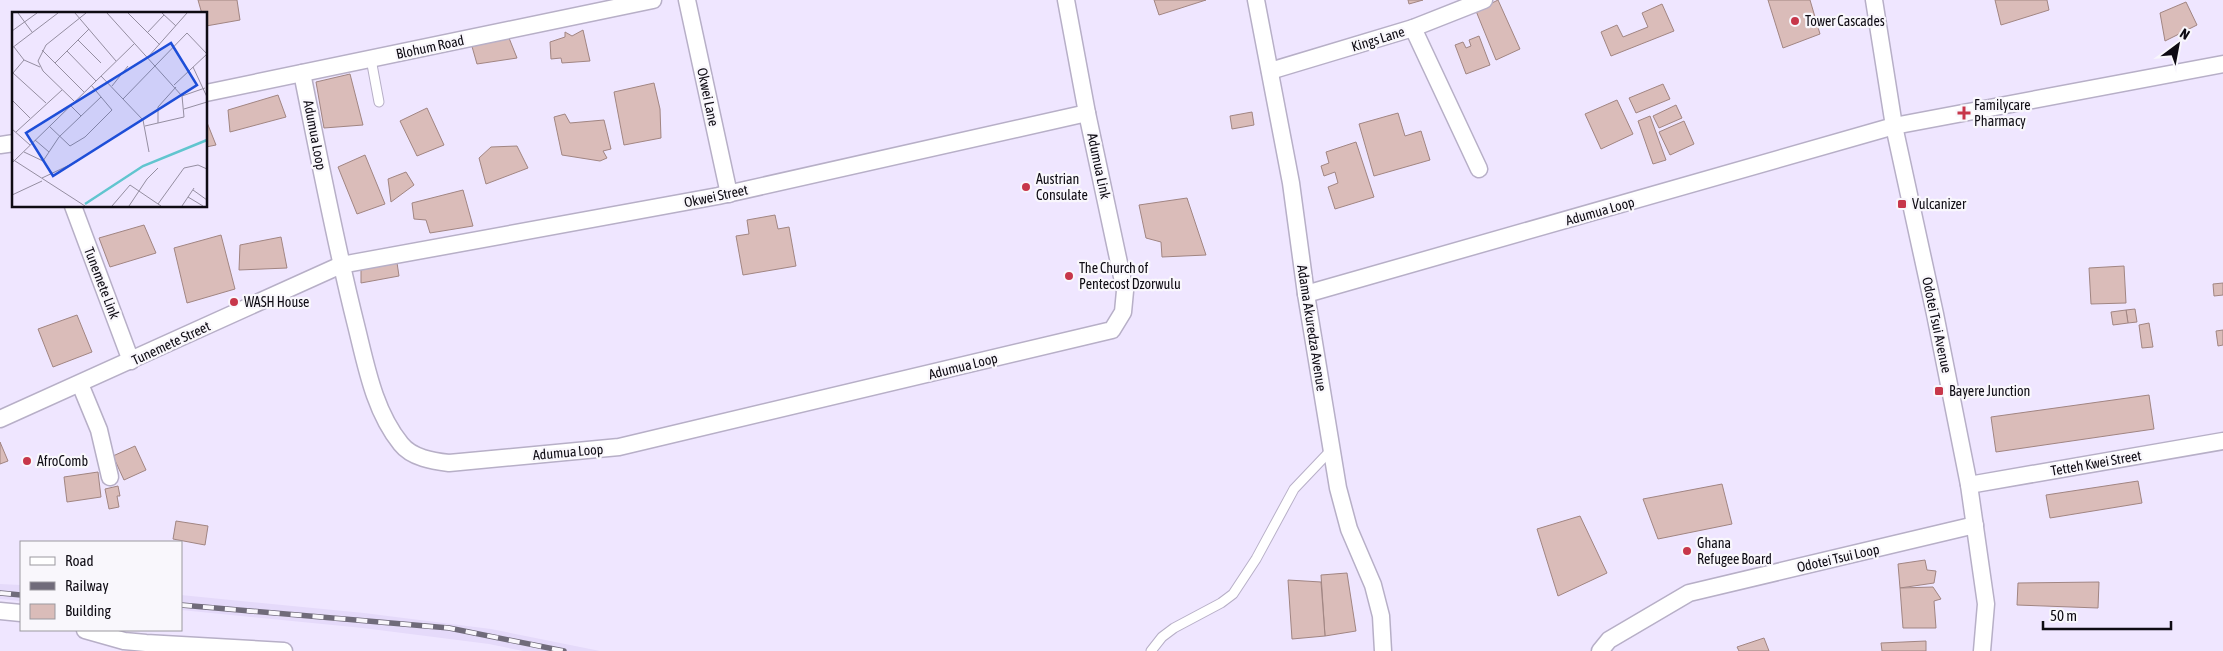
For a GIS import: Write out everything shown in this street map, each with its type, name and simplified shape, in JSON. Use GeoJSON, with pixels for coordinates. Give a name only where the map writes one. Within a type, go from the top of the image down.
{"type":"FeatureCollection","features":[{"type":"Feature","properties":{"kind":"street","name":"Blohum Road"},"geometry":{"type":"LineString","coordinates":[[208,93],[653,0]]}},
{"type":"Feature","properties":{"kind":"street","name":"Okwei Lane"},"geometry":{"type":"LineString","coordinates":[[687,0],[729,194]]}},
{"type":"Feature","properties":{"kind":"street","name":"Adumua Link"},"geometry":{"type":"LineString","coordinates":[[1066,0],[1087,113],[1125,291],[1123,312],[1112,330]]}},
{"type":"Feature","properties":{"kind":"street","name":"Adama Akuredza Avenue"},"geometry":{"type":"LineString","coordinates":[[1256,0],[1291,183],[1306,294],[1338,488],[1349,530],[1373,586],[1381,616],[1383,651]]}},
{"type":"Feature","properties":{"kind":"street","name":"Kings Lane"},"geometry":{"type":"LineString","coordinates":[[1270,71],[1413,28],[1484,0]]}},
{"type":"Feature","properties":{"kind":"street","name":"Odotei Tsui Avenue"},"geometry":{"type":"LineString","coordinates":[[1874,0],[1894,126],[1935,314],[1969,485],[1986,604],[1982,651]]}},
{"type":"Feature","properties":{"kind":"street"},"geometry":{"type":"LineString","coordinates":[[1413,28],[1479,169]]}},
{"type":"Feature","properties":{"kind":"street","name":"Adumua Loop"},"geometry":{"type":"LineString","coordinates":[[1306,294],[1894,126],[2223,64]]}},
{"type":"Feature","properties":{"kind":"street","name":"Adumua Loop"},"geometry":{"type":"LineString","coordinates":[[302,73],[341,265],[373,391],[390,428],[402,446],[427,460],[449,463],[619,447],[1112,330]]}},
{"type":"Feature","properties":{"kind":"street","name":"Okwei Street"},"geometry":{"type":"LineString","coordinates":[[341,265],[729,194],[1087,113]]}},
{"type":"Feature","properties":{"kind":"street","name":"Tunemete Link"},"geometry":{"type":"LineString","coordinates":[[74,208],[131,361]]}},
{"type":"Feature","properties":{"kind":"street","name":"Tunemete Street"},"geometry":{"type":"LineString","coordinates":[[0,419],[341,265]]}},
{"type":"Feature","properties":{"kind":"street"},"geometry":{"type":"LineString","coordinates":[[80,384],[99,430],[110,477]]}},
{"type":"Feature","properties":{"kind":"street","name":"Tetteh Kwei Street"},"geometry":{"type":"LineString","coordinates":[[1969,485],[2223,441]]}},
{"type":"Feature","properties":{"kind":"street","name":"Odotei Tsui Loop"},"geometry":{"type":"LineString","coordinates":[[1600,651],[1608,640],[1689,593],[1975,526]]}},
{"type":"Feature","properties":{"kind":"street"},"geometry":{"type":"LineString","coordinates":[[0,611],[20,613]]}},
{"type":"Feature","properties":{"kind":"street"},"geometry":{"type":"LineString","coordinates":[[89,631],[124,641],[284,651]]}},
{"type":"Feature","properties":{"kind":"lane"},"geometry":{"type":"LineString","coordinates":[[371,59],[379,102]]}},
{"type":"Feature","properties":{"kind":"lane"},"geometry":{"type":"LineString","coordinates":[[1151,651],[1162,637],[1174,628],[1221,603],[1233,594],[1256,559],[1294,489],[1333,449]]}},
{"type":"Feature","properties":{"kind":"shaded area"},"geometry":{"type":"Polygon","coordinates":[[[0,584],[20,585],[20,601],[0,599],[0,584]]]}},
{"type":"Feature","properties":{"kind":"shaded area"},"geometry":{"type":"Polygon","coordinates":[[[182,595],[364,613],[491,629],[600,651],[523,651],[489,644],[363,628],[182,610],[182,595]]]}},
{"type":"Feature","properties":{"kind":"building"},"geometry":{"type":"Polygon","coordinates":[[[198,0],[237,0],[240,20],[208,26],[208,12],[201,12],[198,0]]]}},
{"type":"Feature","properties":{"kind":"building"},"geometry":{"type":"Polygon","coordinates":[[[1154,0],[1206,0],[1159,15],[1154,0]]]}},
{"type":"Feature","properties":{"kind":"building"},"geometry":{"type":"Polygon","coordinates":[[[1408,0],[1423,0],[1409,4],[1408,0]]]}},
{"type":"Feature","properties":{"kind":"building"},"geometry":{"type":"Polygon","coordinates":[[[1498,0],[1520,49],[1496,60],[1476,11],[1498,0]]]}},
{"type":"Feature","properties":{"kind":"building","name":"Tower Cascades"},"geometry":{"type":"Polygon","coordinates":[[[1768,0],[1810,0],[1820,34],[1783,48],[1768,0]]]}},
{"type":"Feature","properties":{"kind":"building"},"geometry":{"type":"Polygon","coordinates":[[[1995,0],[2047,0],[2049,10],[2001,25],[1995,0]]]}},
{"type":"Feature","properties":{"kind":"building"},"geometry":{"type":"Polygon","coordinates":[[[2186,2],[2197,25],[2165,41],[2160,13],[2186,2]]]}},
{"type":"Feature","properties":{"kind":"building"},"geometry":{"type":"Polygon","coordinates":[[[1662,4],[1674,31],[1611,56],[1601,32],[1617,25],[1623,37],[1648,27],[1642,13],[1662,4]]]}},
{"type":"Feature","properties":{"kind":"building"},"geometry":{"type":"Polygon","coordinates":[[[583,30],[590,61],[562,63],[561,58],[551,59],[550,42],[565,37],[565,32],[572,36],[583,30]]]}},
{"type":"Feature","properties":{"kind":"building"},"geometry":{"type":"Polygon","coordinates":[[[1479,36],[1490,65],[1466,74],[1455,45],[1463,42],[1466,48],[1471,46],[1469,40],[1479,36]]]}},
{"type":"Feature","properties":{"kind":"building"},"geometry":{"type":"Polygon","coordinates":[[[509,38],[517,58],[477,64],[471,43],[509,38]]]}},
{"type":"Feature","properties":{"kind":"building"},"geometry":{"type":"Polygon","coordinates":[[[350,74],[363,125],[324,128],[316,82],[350,74]]]}},
{"type":"Feature","properties":{"kind":"building"},"geometry":{"type":"Polygon","coordinates":[[[654,83],[660,109],[661,138],[624,145],[614,92],[654,83]]]}},
{"type":"Feature","properties":{"kind":"building"},"geometry":{"type":"Polygon","coordinates":[[[1663,84],[1670,99],[1636,113],[1629,98],[1663,84]]]}},
{"type":"Feature","properties":{"kind":"building"},"geometry":{"type":"Polygon","coordinates":[[[278,95],[286,117],[230,132],[228,110],[278,95]]]}},
{"type":"Feature","properties":{"kind":"building"},"geometry":{"type":"Polygon","coordinates":[[[1617,100],[1633,134],[1601,149],[1585,114],[1617,100]]]}},
{"type":"Feature","properties":{"kind":"building"},"geometry":{"type":"Polygon","coordinates":[[[1676,105],[1682,118],[1659,128],[1653,116],[1676,105]]]}},
{"type":"Feature","properties":{"kind":"building"},"geometry":{"type":"Polygon","coordinates":[[[427,108],[444,145],[417,156],[400,121],[427,108]]]}},
{"type":"Feature","properties":{"kind":"building"},"geometry":{"type":"Polygon","coordinates":[[[1252,112],[1254,125],[1232,129],[1230,116],[1252,112]]]}},
{"type":"Feature","properties":{"kind":"building"},"geometry":{"type":"Polygon","coordinates":[[[1398,113],[1405,136],[1421,131],[1430,160],[1374,176],[1359,124],[1398,113]]]}},
{"type":"Feature","properties":{"kind":"building"},"geometry":{"type":"Polygon","coordinates":[[[565,114],[570,123],[604,120],[611,149],[603,151],[607,158],[600,161],[562,155],[554,117],[565,114]]]}},
{"type":"Feature","properties":{"kind":"building"},"geometry":{"type":"Polygon","coordinates":[[[1650,116],[1666,160],[1653,164],[1638,121],[1650,116]]]}},
{"type":"Feature","properties":{"kind":"building"},"geometry":{"type":"Polygon","coordinates":[[[1684,121],[1694,144],[1670,155],[1659,132],[1684,121]]]}},
{"type":"Feature","properties":{"kind":"building"},"geometry":{"type":"Polygon","coordinates":[[[208,125],[216,145],[208,147],[208,125]]]}},
{"type":"Feature","properties":{"kind":"building"},"geometry":{"type":"Polygon","coordinates":[[[1356,142],[1374,197],[1335,209],[1328,187],[1338,183],[1335,172],[1324,176],[1321,166],[1329,163],[1326,152],[1356,142]]]}},
{"type":"Feature","properties":{"kind":"building"},"geometry":{"type":"Polygon","coordinates":[[[517,146],[528,168],[486,184],[479,158],[491,147],[517,146]]]}},
{"type":"Feature","properties":{"kind":"building"},"geometry":{"type":"Polygon","coordinates":[[[365,155],[385,204],[357,214],[338,167],[365,155]]]}},
{"type":"Feature","properties":{"kind":"building"},"geometry":{"type":"Polygon","coordinates":[[[406,172],[414,185],[391,202],[388,179],[406,172]]]}},
{"type":"Feature","properties":{"kind":"building"},"geometry":{"type":"Polygon","coordinates":[[[463,190],[473,226],[430,233],[426,220],[414,219],[412,203],[463,190]]]}},
{"type":"Feature","properties":{"kind":"building"},"geometry":{"type":"Polygon","coordinates":[[[1187,198],[1206,255],[1162,257],[1161,242],[1146,238],[1139,205],[1187,198]]]}},
{"type":"Feature","properties":{"kind":"building"},"geometry":{"type":"Polygon","coordinates":[[[775,215],[778,229],[789,227],[796,266],[743,275],[736,236],[749,234],[747,220],[775,215]]]}},
{"type":"Feature","properties":{"kind":"building"},"geometry":{"type":"Polygon","coordinates":[[[144,225],[156,253],[110,267],[99,238],[144,225]]]}},
{"type":"Feature","properties":{"kind":"building"},"geometry":{"type":"Polygon","coordinates":[[[221,235],[235,289],[187,303],[174,248],[221,235]]]}},
{"type":"Feature","properties":{"kind":"building"},"geometry":{"type":"Polygon","coordinates":[[[281,237],[287,268],[239,270],[240,245],[281,237]]]}},
{"type":"Feature","properties":{"kind":"building"},"geometry":{"type":"Polygon","coordinates":[[[396,256],[399,276],[361,283],[361,264],[396,256]]]}},
{"type":"Feature","properties":{"kind":"building"},"geometry":{"type":"Polygon","coordinates":[[[2124,266],[2126,303],[2091,304],[2089,268],[2124,266]]]}},
{"type":"Feature","properties":{"kind":"building"},"geometry":{"type":"Polygon","coordinates":[[[2223,283],[2223,295],[2214,296],[2213,284],[2223,283]]]}},
{"type":"Feature","properties":{"kind":"building"},"geometry":{"type":"Polygon","coordinates":[[[2135,309],[2137,322],[2128,323],[2126,310],[2135,309]]]}},
{"type":"Feature","properties":{"kind":"building"},"geometry":{"type":"Polygon","coordinates":[[[2126,310],[2128,323],[2113,325],[2111,312],[2126,310]]]}},
{"type":"Feature","properties":{"kind":"building"},"geometry":{"type":"Polygon","coordinates":[[[77,315],[92,352],[53,367],[38,329],[77,315]]]}},
{"type":"Feature","properties":{"kind":"building"},"geometry":{"type":"Polygon","coordinates":[[[2149,323],[2153,347],[2142,348],[2139,325],[2149,323]]]}},
{"type":"Feature","properties":{"kind":"building"},"geometry":{"type":"Polygon","coordinates":[[[2223,330],[2223,345],[2218,346],[2216,331],[2223,330]]]}},
{"type":"Feature","properties":{"kind":"building"},"geometry":{"type":"Polygon","coordinates":[[[2149,395],[2154,429],[1996,452],[1991,417],[2149,395]]]}},
{"type":"Feature","properties":{"kind":"building"},"geometry":{"type":"Polygon","coordinates":[[[0,442],[8,461],[0,464],[0,442]]]}},
{"type":"Feature","properties":{"kind":"building"},"geometry":{"type":"Polygon","coordinates":[[[135,446],[146,470],[124,480],[113,456],[135,446]]]}},
{"type":"Feature","properties":{"kind":"building"},"geometry":{"type":"Polygon","coordinates":[[[98,472],[101,497],[67,502],[64,477],[98,472]]]}},
{"type":"Feature","properties":{"kind":"building"},"geometry":{"type":"Polygon","coordinates":[[[2138,481],[2142,503],[2050,518],[2046,495],[2138,481]]]}},
{"type":"Feature","properties":{"kind":"building"},"geometry":{"type":"Polygon","coordinates":[[[1722,484],[1732,524],[1658,539],[1643,499],[1722,484]]]}},
{"type":"Feature","properties":{"kind":"building"},"geometry":{"type":"Polygon","coordinates":[[[118,486],[120,496],[117,496],[119,507],[109,509],[105,489],[118,486]]]}},
{"type":"Feature","properties":{"kind":"building"},"geometry":{"type":"Polygon","coordinates":[[[1580,516],[1607,573],[1558,596],[1537,529],[1580,516]]]}},
{"type":"Feature","properties":{"kind":"building"},"geometry":{"type":"Polygon","coordinates":[[[176,521],[208,526],[205,545],[173,539],[176,521]]]}},
{"type":"Feature","properties":{"kind":"building"},"geometry":{"type":"Polygon","coordinates":[[[1925,560],[1927,570],[1936,571],[1934,583],[1900,588],[1898,564],[1925,560]]]}},
{"type":"Feature","properties":{"kind":"building"},"geometry":{"type":"Polygon","coordinates":[[[1347,573],[1356,631],[1325,636],[1321,575],[1347,573]]]}},
{"type":"Feature","properties":{"kind":"building"},"geometry":{"type":"Polygon","coordinates":[[[1288,580],[1321,582],[1325,636],[1292,639],[1288,580]]]}},
{"type":"Feature","properties":{"kind":"building"},"geometry":{"type":"Polygon","coordinates":[[[2099,582],[2098,608],[2017,605],[2018,583],[2099,582]]]}},
{"type":"Feature","properties":{"kind":"building"},"geometry":{"type":"Polygon","coordinates":[[[1933,587],[1941,599],[1934,601],[1936,628],[1903,628],[1900,588],[1933,587]]]}},
{"type":"Feature","properties":{"kind":"building"},"geometry":{"type":"Polygon","coordinates":[[[1764,638],[1769,651],[1739,651],[1737,647],[1764,638]]]}},
{"type":"Feature","properties":{"kind":"building"},"geometry":{"type":"Polygon","coordinates":[[[1926,641],[1926,651],[1882,651],[1881,643],[1926,641]]]}},
{"type":"Feature","properties":{"kind":"railway"},"geometry":{"type":"LineString","coordinates":[[0,593],[20,595]]}},
{"type":"Feature","properties":{"kind":"railway"},"geometry":{"type":"LineString","coordinates":[[182,605],[449,628],[564,651]]}},
{"type":"Feature","properties":{"kind":"place","name":"Tower Cascades"},"geometry":{"type":"Point","coordinates":[1795,21]}},
{"type":"Feature","properties":{"kind":"place","name":"Familycare Pharmacy"},"geometry":{"type":"Point","coordinates":[1964,113]}},
{"type":"Feature","properties":{"kind":"place","name":"Austrian Consulate"},"geometry":{"type":"Point","coordinates":[1026,187]}},
{"type":"Feature","properties":{"kind":"place","name":"Vulcanizer"},"geometry":{"type":"Point","coordinates":[1902,204]}},
{"type":"Feature","properties":{"kind":"place","name":"The Church of Pentecost Dzorwulu"},"geometry":{"type":"Point","coordinates":[1069,276]}},
{"type":"Feature","properties":{"kind":"place","name":"WASH House"},"geometry":{"type":"Point","coordinates":[234,302]}},
{"type":"Feature","properties":{"kind":"place","name":"Bayere Junction"},"geometry":{"type":"Point","coordinates":[1939,391]}},
{"type":"Feature","properties":{"kind":"place","name":"AfroComb"},"geometry":{"type":"Point","coordinates":[27,461]}},
{"type":"Feature","properties":{"kind":"place","name":"Ghana Refugee Board"},"geometry":{"type":"Point","coordinates":[1687,551]}}]}
